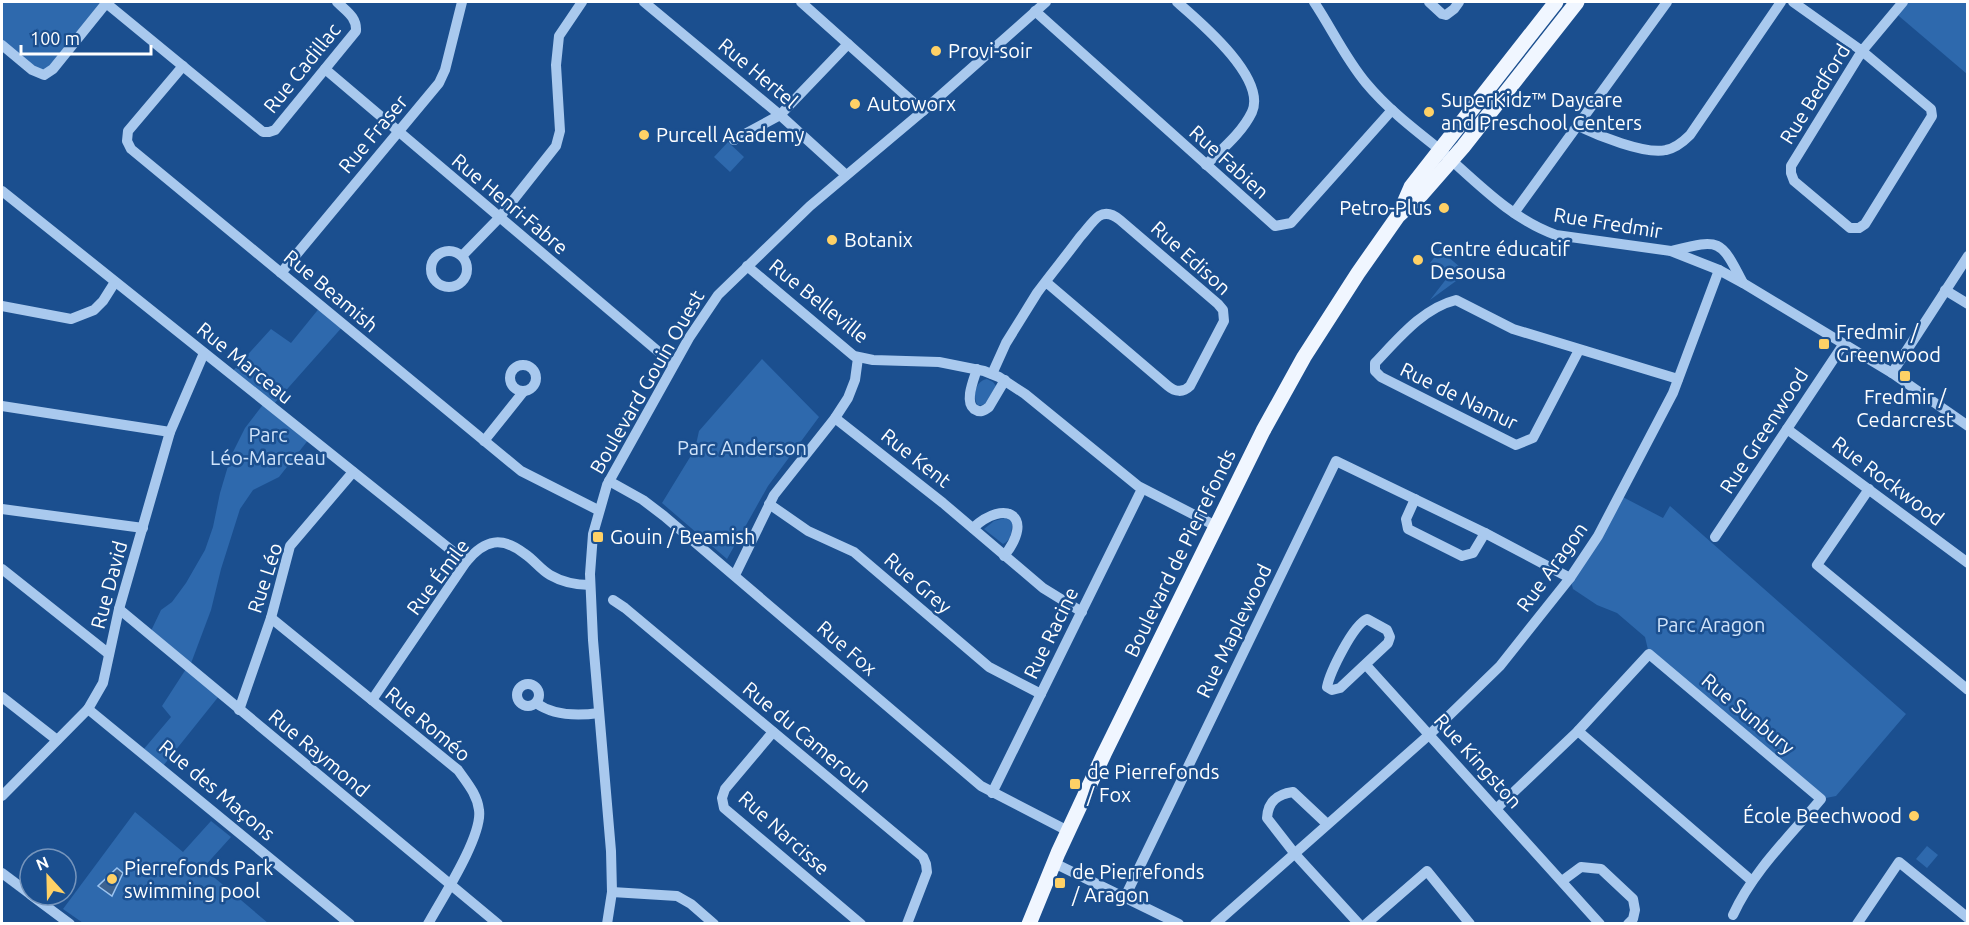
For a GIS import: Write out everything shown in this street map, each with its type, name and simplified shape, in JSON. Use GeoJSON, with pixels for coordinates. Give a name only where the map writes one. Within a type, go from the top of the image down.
{"type":"FeatureCollection","features":[{"type":"Feature","properties":{"kind":"main road","name":"Boulevard de Pierrefonds"},"geometry":{"type":"LineString","coordinates":[[1029,924],[1068,831],[1270,417],[1304,357],[1398,216],[1421,195],[1445,155],[1556,2]]}},
{"type":"Feature","properties":{"kind":"main road","name":"Boulevard de Pierrefonds"},"geometry":{"type":"LineString","coordinates":[[1445,155],[1462,147],[1577,2]]}},
{"type":"Feature","properties":{"kind":"street","name":"Rue Cadillac"},"geometry":{"type":"LineString","coordinates":[[106,2],[263,132],[269,132],[275,130],[356,32],[354,18],[337,2]]}},
{"type":"Feature","properties":{"kind":"street"},"geometry":{"type":"LineString","coordinates":[[2,45],[32,70],[44,75],[53,69],[106,2]]}},
{"type":"Feature","properties":{"kind":"street","name":"Rue Fraser"},"geometry":{"type":"LineString","coordinates":[[281,273],[439,83],[445,70],[462,2]]}},
{"type":"Feature","properties":{"kind":"street"},"geometry":{"type":"LineString","coordinates":[[462,256],[499,218],[556,146],[560,131],[556,65],[559,36],[582,2]]}},
{"type":"Feature","properties":{"kind":"street","name":"Rue Hertel"},"geometry":{"type":"LineString","coordinates":[[644,2],[780,116],[846,175]]}},
{"type":"Feature","properties":{"kind":"street"},"geometry":{"type":"LineString","coordinates":[[801,2],[923,111]]}},
{"type":"Feature","properties":{"kind":"street","name":"Boulevard Gouin Ouest"},"geometry":{"type":"LineString","coordinates":[[607,924],[612,892],[611,844],[590,585],[592,540],[598,510],[609,481],[673,364],[709,306],[747,266],[846,175],[923,111],[1046,2]]}},
{"type":"Feature","properties":{"kind":"street"},"geometry":{"type":"LineString","coordinates":[[1178,2],[1223,43],[1254,90],[1253,110],[1244,126],[1206,165]]}},
{"type":"Feature","properties":{"kind":"street","name":"Rue Fredmir"},"geometry":{"type":"LineString","coordinates":[[1314,2],[1351,63],[1366,83],[1392,110],[1503,206],[1542,230],[1556,235],[1671,251],[1719,270],[1892,373],[1968,426]]}},
{"type":"Feature","properties":{"kind":"street"},"geometry":{"type":"LineString","coordinates":[[1429,2],[1446,15],[1459,2]]}},
{"type":"Feature","properties":{"kind":"street"},"geometry":{"type":"LineString","coordinates":[[1514,213],[1666,2]]}},
{"type":"Feature","properties":{"kind":"street"},"geometry":{"type":"LineString","coordinates":[[1578,126],[1601,137],[1642,148],[1663,151],[1677,146],[1690,135],[1781,2]]}},
{"type":"Feature","properties":{"kind":"street"},"geometry":{"type":"LineString","coordinates":[[1793,2],[1862,51]]}},
{"type":"Feature","properties":{"kind":"street","name":"Rue Bedford"},"geometry":{"type":"LineString","coordinates":[[1862,51],[1924,102],[1931,109],[1932,116],[1865,224],[1859,228],[1850,228],[1794,181],[1791,166],[1862,51],[1903,2]]}},
{"type":"Feature","properties":{"kind":"street","name":"Rue Fabien"},"geometry":{"type":"LineString","coordinates":[[1035,12],[1275,226],[1291,223],[1392,110]]}},
{"type":"Feature","properties":{"kind":"street"},"geometry":{"type":"LineString","coordinates":[[734,140],[780,116],[848,44]]}},
{"type":"Feature","properties":{"kind":"street","name":"Rue Beamish"},"geometry":{"type":"LineString","coordinates":[[183,66],[128,132],[127,141],[131,149],[522,471],[598,510]]}},
{"type":"Feature","properties":{"kind":"street","name":"Rue Henri-Fabre"},"geometry":{"type":"LineString","coordinates":[[325,69],[673,364]]}},
{"type":"Feature","properties":{"kind":"street","name":"Rue Marceau"},"geometry":{"type":"LineString","coordinates":[[2,191],[466,562]]}},
{"type":"Feature","properties":{"kind":"street","name":"Rue Edison"},"geometry":{"type":"LineString","coordinates":[[992,374],[1014,330],[1046,282],[1095,219],[1101,215],[1111,214],[1120,220],[1218,304],[1223,310],[1224,321],[1192,384],[1178,392],[1046,282]]}},
{"type":"Feature","properties":{"kind":"street","name":"Rue Fredmir"},"geometry":{"type":"LineString","coordinates":[[1671,251],[1703,243],[1713,243],[1728,253],[1743,283]]}},
{"type":"Feature","properties":{"kind":"street"},"geometry":{"type":"LineString","coordinates":[[1892,373],[1968,256]]}},
{"type":"Feature","properties":{"kind":"street","name":"Rue Belleville"},"geometry":{"type":"LineString","coordinates":[[747,266],[846,351],[858,358],[931,361],[977,369],[1005,380],[1142,489],[1216,526]]}},
{"type":"Feature","properties":{"kind":"street","name":"Rue Aragon"},"geometry":{"type":"LineString","coordinates":[[1215,924],[1430,734],[1500,666],[1570,578],[1598,536],[1673,393],[1719,270]]}},
{"type":"Feature","properties":{"kind":"street"},"geometry":{"type":"LineString","coordinates":[[2,306],[71,320],[94,310],[103,301],[115,282]]}},
{"type":"Feature","properties":{"kind":"street"},"geometry":{"type":"LineString","coordinates":[[1945,290],[1968,304]]}},
{"type":"Feature","properties":{"kind":"street","name":"Rue de Namur"},"geometry":{"type":"LineString","coordinates":[[1579,350],[1533,438],[1516,445],[1381,377],[1375,371],[1375,363],[1412,325],[1439,304],[1455,300],[1513,329],[1678,379]]}},
{"type":"Feature","properties":{"kind":"street","name":"Rue Greenwood"},"geometry":{"type":"LineString","coordinates":[[1715,537],[1843,345]]}},
{"type":"Feature","properties":{"kind":"street","name":"Rue David"},"geometry":{"type":"LineString","coordinates":[[2,796],[88,708],[103,683],[119,609],[170,432],[204,353]]}},
{"type":"Feature","properties":{"kind":"street"},"geometry":{"type":"LineString","coordinates":[[735,575],[769,504],[835,418],[850,394],[858,358]]}},
{"type":"Feature","properties":{"kind":"street"},"geometry":{"type":"LineString","coordinates":[[977,369],[970,400],[972,406],[977,410],[982,411],[988,407],[1005,380]]}},
{"type":"Feature","properties":{"kind":"street"},"geometry":{"type":"LineString","coordinates":[[484,441],[524,391]]}},
{"type":"Feature","properties":{"kind":"street"},"geometry":{"type":"LineString","coordinates":[[2,406],[170,432]]}},
{"type":"Feature","properties":{"kind":"street","name":"Rue Kent"},"geometry":{"type":"LineString","coordinates":[[835,418],[1053,595],[1082,612]]}},
{"type":"Feature","properties":{"kind":"street","name":"Rue Rockwood"},"geometry":{"type":"LineString","coordinates":[[1787,429],[1968,563]]}},
{"type":"Feature","properties":{"kind":"street","name":"Rue Maplewood"},"geometry":{"type":"LineString","coordinates":[[1125,897],[1336,461],[1485,533],[1570,578]]}},
{"type":"Feature","properties":{"kind":"street","name":"Rue Léo"},"geometry":{"type":"LineString","coordinates":[[239,710],[271,618],[290,546],[353,472]]}},
{"type":"Feature","properties":{"kind":"street","name":"Rue Fox"},"geometry":{"type":"LineString","coordinates":[[609,481],[648,504],[735,575],[972,779],[992,793],[1068,831]]}},
{"type":"Feature","properties":{"kind":"street","name":"Rue Racine"},"geometry":{"type":"LineString","coordinates":[[992,793],[1142,489]]}},
{"type":"Feature","properties":{"kind":"street"},"geometry":{"type":"LineString","coordinates":[[1869,489],[1817,565],[1968,690]]}},
{"type":"Feature","properties":{"kind":"street"},"geometry":{"type":"LineString","coordinates":[[1415,499],[1406,519],[1408,529],[1462,556],[1473,553],[1485,533]]}},
{"type":"Feature","properties":{"kind":"street","name":"Rue Grey"},"geometry":{"type":"LineString","coordinates":[[769,504],[808,531],[854,552],[989,667],[1041,694]]}},
{"type":"Feature","properties":{"kind":"street"},"geometry":{"type":"LineString","coordinates":[[2,509],[143,528]]}},
{"type":"Feature","properties":{"kind":"street"},"geometry":{"type":"LineString","coordinates":[[973,528],[980,522],[999,514],[1008,513],[1015,516],[1018,526],[1016,534],[1004,556]]}},
{"type":"Feature","properties":{"kind":"street","name":"Rue Émile"},"geometry":{"type":"LineString","coordinates":[[372,700],[466,562],[486,544],[507,543],[527,555],[535,565],[551,576],[573,584],[590,585]]}},
{"type":"Feature","properties":{"kind":"street"},"geometry":{"type":"LineString","coordinates":[[2,569],[109,654]]}},
{"type":"Feature","properties":{"kind":"street","name":"Rue du Cameroun"},"geometry":{"type":"LineString","coordinates":[[613,600],[923,857],[927,864],[927,872],[907,924]]}},
{"type":"Feature","properties":{"kind":"street","name":"Rue Raymond"},"geometry":{"type":"LineString","coordinates":[[119,609],[498,924]]}},
{"type":"Feature","properties":{"kind":"street","name":"Rue Roméo"},"geometry":{"type":"LineString","coordinates":[[271,618],[458,770],[473,792],[479,812],[477,830],[451,884],[428,924]]}},
{"type":"Feature","properties":{"kind":"street"},"geometry":{"type":"LineString","coordinates":[[1368,620],[1387,630],[1390,637],[1388,643],[1366,665],[1340,688],[1332,690],[1327,687],[1329,678],[1345,648],[1362,622],[1368,620]]}},
{"type":"Feature","properties":{"kind":"street","name":"Rue Sunbury"},"geometry":{"type":"LineString","coordinates":[[1497,808],[1578,730],[1649,654],[1821,799],[1752,881],[1733,915]]}},
{"type":"Feature","properties":{"kind":"street","name":"Rue Kingston"},"geometry":{"type":"LineString","coordinates":[[1366,665],[1600,924]]}},
{"type":"Feature","properties":{"kind":"street"},"geometry":{"type":"LineString","coordinates":[[2,698],[57,740]]}},
{"type":"Feature","properties":{"kind":"street"},"geometry":{"type":"LineString","coordinates":[[536,703],[547,709],[568,714],[599,713]]}},
{"type":"Feature","properties":{"kind":"street","name":"Rue des Maçons"},"geometry":{"type":"LineString","coordinates":[[88,708],[350,924]]}},
{"type":"Feature","properties":{"kind":"street"},"geometry":{"type":"LineString","coordinates":[[1578,730],[1752,881]]}},
{"type":"Feature","properties":{"kind":"street","name":"Rue Narcisse"},"geometry":{"type":"LineString","coordinates":[[773,732],[725,789],[722,798],[724,808],[861,924]]}},
{"type":"Feature","properties":{"kind":"street"},"geometry":{"type":"LineString","coordinates":[[1326,824],[1293,792],[1281,793],[1268,807],[1266,818],[1295,854],[1359,924]]}},
{"type":"Feature","properties":{"kind":"street"},"geometry":{"type":"LineString","coordinates":[[1857,924],[1899,862],[1968,918]]}},
{"type":"Feature","properties":{"kind":"street"},"geometry":{"type":"LineString","coordinates":[[1054,863],[1176,923]]}},
{"type":"Feature","properties":{"kind":"street"},"geometry":{"type":"LineString","coordinates":[[1562,881],[1581,867],[1601,869],[1633,899],[1635,910],[1629,924]]}},
{"type":"Feature","properties":{"kind":"street"},"geometry":{"type":"LineString","coordinates":[[1366,924],[1427,870],[1470,924]]}},
{"type":"Feature","properties":{"kind":"street"},"geometry":{"type":"LineString","coordinates":[[2,873],[18,885]]}},
{"type":"Feature","properties":{"kind":"street"},"geometry":{"type":"LineString","coordinates":[[612,892],[677,896],[687,901],[714,924]]}},
{"type":"Feature","properties":{"kind":"street"},"geometry":{"type":"LineString","coordinates":[[47,907],[70,924]]}},
{"type":"Feature","properties":{"kind":"street"},"geometry":{"type":"LineString","coordinates":[[1380,910],[1382,924]]}},
{"type":"Feature","properties":{"kind":"green space"},"geometry":{"type":"Polygon","coordinates":[[[2,2],[107,2],[44,75],[2,45],[2,2]]]}},
{"type":"Feature","properties":{"kind":"green space"},"geometry":{"type":"Polygon","coordinates":[[[1903,2],[1967,2],[1967,74],[1893,11],[1903,2]]]}},
{"type":"Feature","properties":{"kind":"green space"},"geometry":{"type":"Polygon","coordinates":[[[728,142],[744,157],[730,172],[714,157],[728,142]]]}},
{"type":"Feature","properties":{"kind":"green space"},"geometry":{"type":"Polygon","coordinates":[[[1440,250],[1467,273],[1430,300],[1447,278],[1430,263],[1440,250]]]}},
{"type":"Feature","properties":{"kind":"green space","name":"Parc Léo-Marceau"},"geometry":{"type":"Polygon","coordinates":[[[321,306],[344,325],[273,405],[232,372],[271,329],[291,343],[321,306]]]}},
{"type":"Feature","properties":{"kind":"green space","name":"Parc Anderson"},"geometry":{"type":"Polygon","coordinates":[[[762,359],[819,417],[768,486],[727,559],[662,503],[695,449],[699,431],[762,359]]]}},
{"type":"Feature","properties":{"kind":"green space"},"geometry":{"type":"Polygon","coordinates":[[[987,379],[996,386],[985,404],[978,406],[975,398],[977,386],[987,379]]]}},
{"type":"Feature","properties":{"kind":"green space","name":"Parc Léo-Marceau"},"geometry":{"type":"Polygon","coordinates":[[[265,402],[309,439],[279,477],[253,490],[240,509],[211,610],[190,666],[150,633],[161,610],[172,602],[186,583],[205,550],[231,456],[245,428],[265,402]]]}},
{"type":"Feature","properties":{"kind":"green space","name":"Parc Aragon"},"geometry":{"type":"Polygon","coordinates":[[[1619,495],[1663,518],[1670,506],[1906,714],[1836,796],[1821,799],[1649,654],[1645,637],[1617,613],[1597,605],[1573,589],[1570,578],[1619,495]]]}},
{"type":"Feature","properties":{"kind":"green space"},"geometry":{"type":"Polygon","coordinates":[[[1005,518],[1012,521],[1012,528],[1010,537],[1003,544],[984,529],[994,521],[1005,518]]]}},
{"type":"Feature","properties":{"kind":"green space"},"geometry":{"type":"Polygon","coordinates":[[[186,669],[219,696],[163,766],[143,750],[171,717],[162,706],[186,669]]]}},
{"type":"Feature","properties":{"kind":"green space"},"geometry":{"type":"Polygon","coordinates":[[[135,812],[183,852],[211,821],[231,837],[203,868],[268,923],[83,923],[63,909],[78,907],[78,889],[135,812]]]}},
{"type":"Feature","properties":{"kind":"green space"},"geometry":{"type":"Polygon","coordinates":[[[1927,846],[1938,855],[1927,868],[1916,859],[1927,846]]]}},
{"type":"Feature","properties":{"kind":"shaded area","name":"Pierrefonds Park swimming pool"},"geometry":{"type":"Polygon","coordinates":[[[117,868],[123,873],[112,896],[98,886],[117,868]]]}},
{"type":"Feature","properties":{"kind":"place","name":"Provi-soir"},"geometry":{"type":"Point","coordinates":[936,51]}},
{"type":"Feature","properties":{"kind":"place","name":"Autoworx"},"geometry":{"type":"Point","coordinates":[855,104]}},
{"type":"Feature","properties":{"kind":"place","name":"SuperKidz™ Daycare and Preschool Centers"},"geometry":{"type":"Point","coordinates":[1429,112]}},
{"type":"Feature","properties":{"kind":"place","name":"Purcell Academy"},"geometry":{"type":"Point","coordinates":[644,135]}},
{"type":"Feature","properties":{"kind":"place","name":"Petro-Plus"},"geometry":{"type":"Point","coordinates":[1444,208]}},
{"type":"Feature","properties":{"kind":"place","name":"Botanix"},"geometry":{"type":"Point","coordinates":[832,240]}},
{"type":"Feature","properties":{"kind":"place","name":"Centre éducatif Desousa"},"geometry":{"type":"Point","coordinates":[1418,260]}},
{"type":"Feature","properties":{"kind":"place","name":"Fredmir / Greenwood"},"geometry":{"type":"Point","coordinates":[1824,344]}},
{"type":"Feature","properties":{"kind":"place","name":"Fredmir / Cedarcrest"},"geometry":{"type":"Point","coordinates":[1905,376]}},
{"type":"Feature","properties":{"kind":"place","name":"Gouin / Beamish"},"geometry":{"type":"Point","coordinates":[598,537]}},
{"type":"Feature","properties":{"kind":"place","name":"de Pierrefonds / Fox"},"geometry":{"type":"Point","coordinates":[1075,784]}},
{"type":"Feature","properties":{"kind":"place","name":"École Beechwood"},"geometry":{"type":"Point","coordinates":[1914,816]}},
{"type":"Feature","properties":{"kind":"place","name":"Pierrefonds Park swimming pool"},"geometry":{"type":"Point","coordinates":[112,879]}},
{"type":"Feature","properties":{"kind":"place","name":"de Pierrefonds / Aragon"},"geometry":{"type":"Point","coordinates":[1060,883]}}]}
